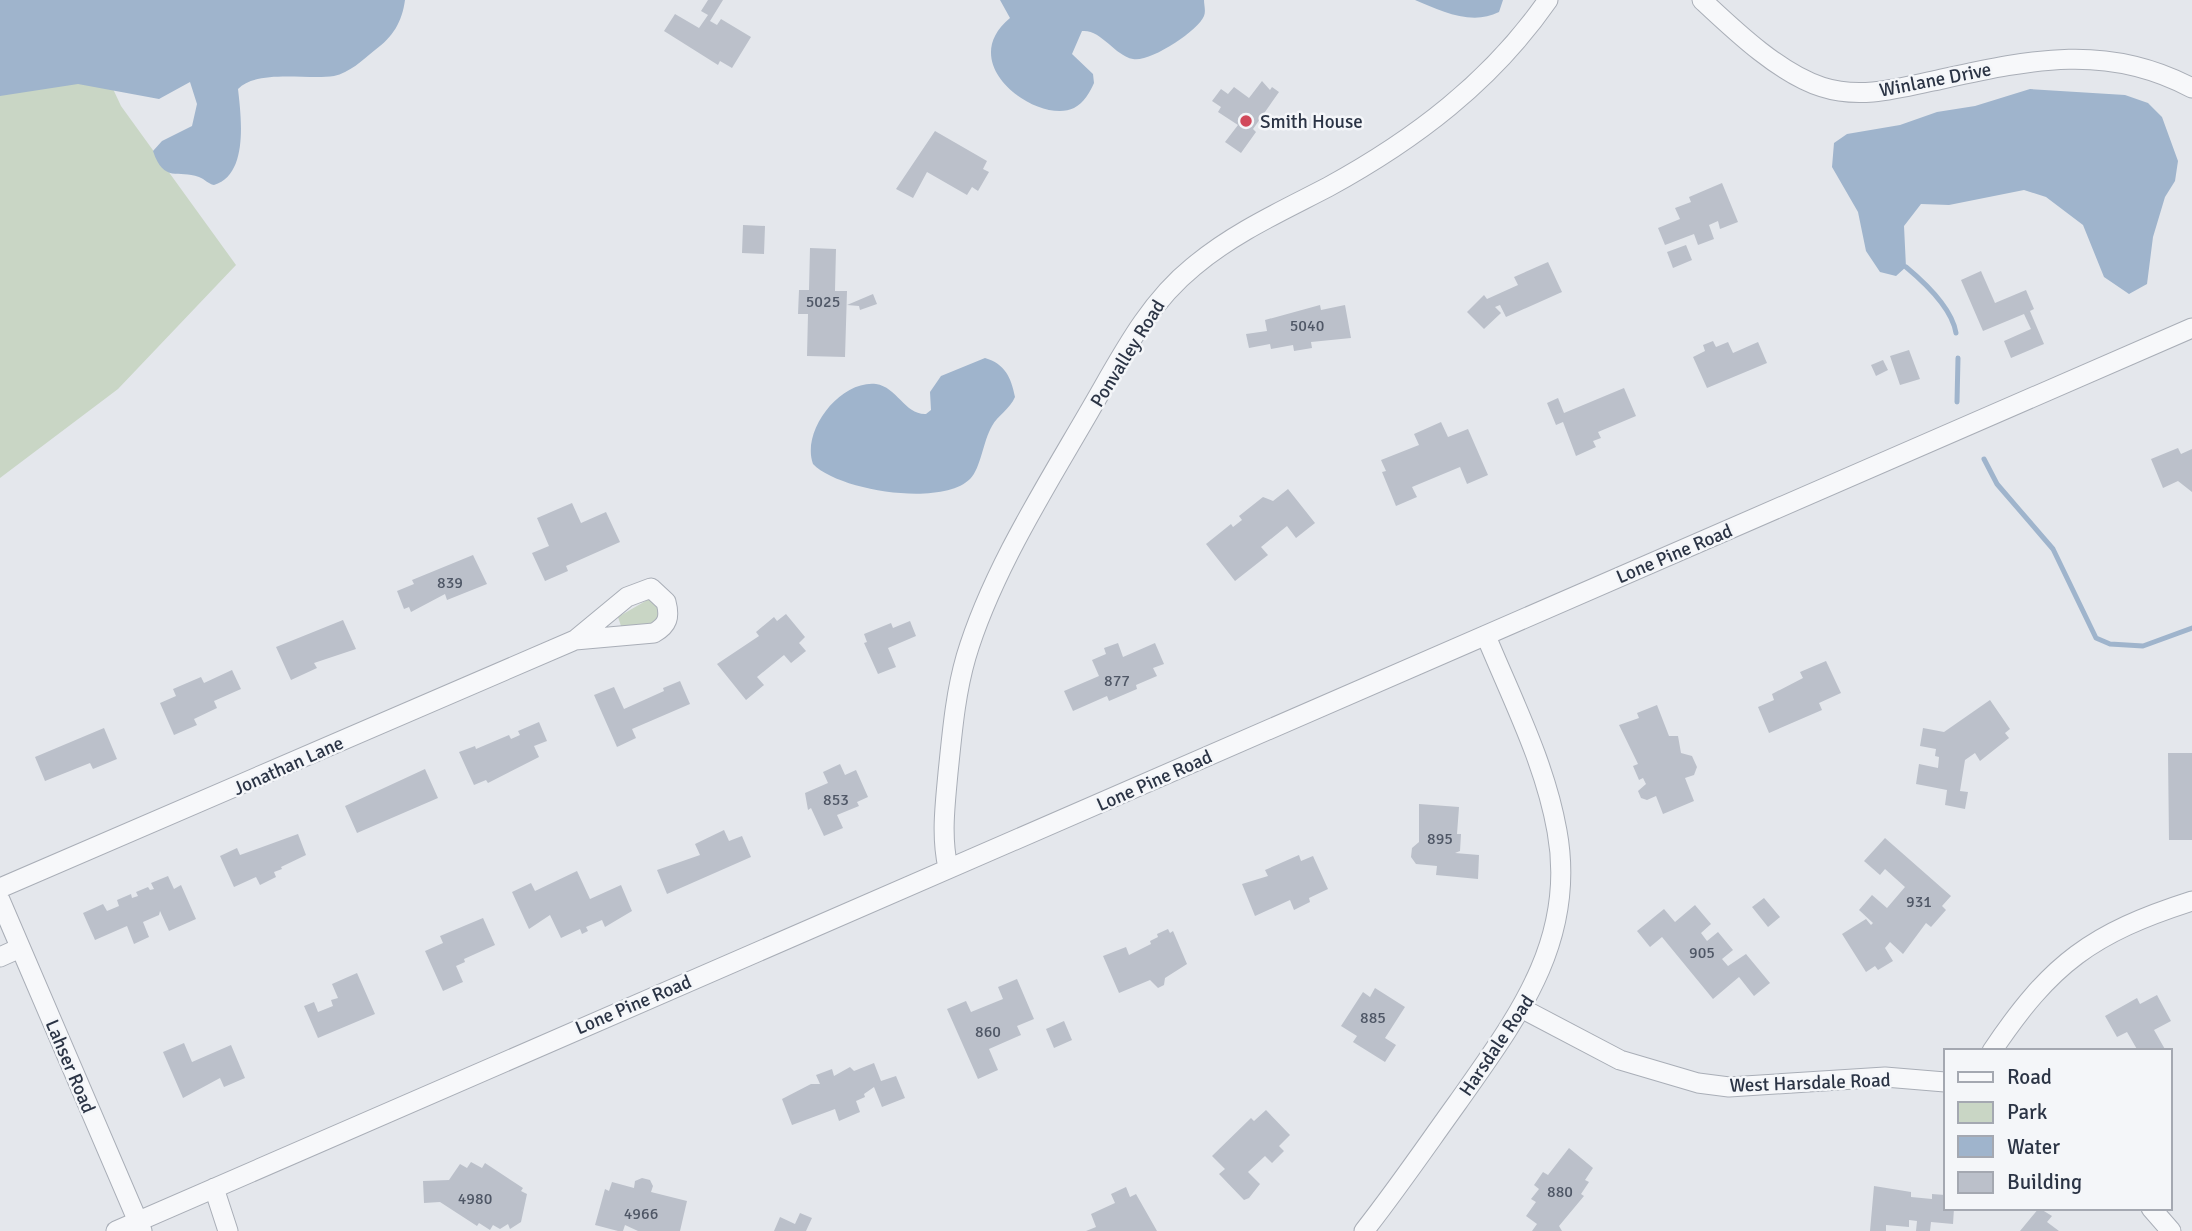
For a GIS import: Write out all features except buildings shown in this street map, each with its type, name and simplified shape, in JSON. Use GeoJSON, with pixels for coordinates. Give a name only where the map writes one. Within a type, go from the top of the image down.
{"type":"FeatureCollection","features":[{"type":"Feature","properties":{"kind":"street","name":"Ponvalley Road"},"geometry":{"type":"LineString","coordinates":[[948,868],[943,827],[951,738],[963,671],[978,623],[1058,466],[1154,306],[1178,280],[1217,248],[1381,156],[1447,110],[1505,54],[1548,0]]}},
{"type":"Feature","properties":{"kind":"street","name":"Winlane Drive"},"geometry":{"type":"LineString","coordinates":[[1702,0],[1760,50],[1801,77],[1837,91],[1884,92],[1995,67],[2073,57],[2116,61],[2142,68],[2192,88]]}},
{"type":"Feature","properties":{"kind":"street","name":"Lone Pine Road"},"geometry":{"type":"LineString","coordinates":[[116,1231],[140,1226],[214,1188],[2192,328]]}},
{"type":"Feature","properties":{"kind":"street","name":"Harsdale Road"},"geometry":{"type":"LineString","coordinates":[[1364,1231],[1402,1183],[1523,1009],[1547,954],[1556,913],[1562,876],[1558,834],[1544,778],[1486,636]]}},
{"type":"Feature","properties":{"kind":"street","name":"Jonathan Lane"},"geometry":{"type":"LineString","coordinates":[[0,888],[575,640]]}},
{"type":"Feature","properties":{"kind":"street","name":"Lahser Road"},"geometry":{"type":"LineString","coordinates":[[0,901],[140,1226]]}},
{"type":"Feature","properties":{"kind":"street"},"geometry":{"type":"LineString","coordinates":[[1993,1049],[2024,1006],[2076,953],[2145,916],[2192,901]]}},
{"type":"Feature","properties":{"kind":"street"},"geometry":{"type":"LineString","coordinates":[[0,957],[20,948]]}},
{"type":"Feature","properties":{"kind":"street","name":"West Harsdale Road"},"geometry":{"type":"LineString","coordinates":[[1523,1009],[1620,1059],[1698,1083],[1729,1087],[1885,1077],[1944,1082]]}},
{"type":"Feature","properties":{"kind":"street"},"geometry":{"type":"LineString","coordinates":[[214,1188],[228,1231]]}},
{"type":"Feature","properties":{"kind":"street"},"geometry":{"type":"LineString","coordinates":[[2153,1210],[2171,1231]]}},
{"type":"Feature","properties":{"kind":"green space"},"geometry":{"type":"Polygon","coordinates":[[[85,29],[121,106],[236,265],[118,389],[0,478],[0,63],[85,29]]]}},
{"type":"Feature","properties":{"kind":"green space"},"geometry":{"type":"Polygon","coordinates":[[[649,599],[659,603],[662,613],[652,624],[621,626],[618,617],[649,599]]]}},
{"type":"Feature","properties":{"kind":"water"},"geometry":{"type":"Polygon","coordinates":[[[0,0],[405,0],[402,15],[392,34],[366,58],[345,72],[323,77],[283,76],[257,79],[238,89],[241,129],[238,157],[233,170],[225,179],[214,185],[199,177],[167,172],[157,161],[153,151],[162,141],[192,126],[197,104],[190,82],[159,99],[78,84],[0,96],[0,0]]]}},
{"type":"Feature","properties":{"kind":"water"},"geometry":{"type":"Polygon","coordinates":[[[1000,0],[1204,0],[1205,12],[1193,30],[1161,51],[1140,59],[1126,57],[1095,34],[1082,31],[1072,54],[1093,74],[1094,83],[1078,106],[1059,111],[1041,108],[1023,99],[1007,87],[996,72],[991,54],[995,36],[1010,18],[1000,0]]]}},
{"type":"Feature","properties":{"kind":"water"},"geometry":{"type":"Polygon","coordinates":[[[1415,0],[1503,0],[1499,12],[1478,18],[1457,15],[1415,0]]]}},
{"type":"Feature","properties":{"kind":"water"},"geometry":{"type":"Polygon","coordinates":[[[2030,89],[2125,95],[2148,103],[2162,117],[2178,161],[2175,181],[2165,197],[2153,237],[2147,284],[2129,294],[2104,277],[2083,225],[2046,197],[2024,190],[1949,205],[1921,204],[1904,226],[1906,267],[1896,276],[1880,272],[1866,251],[1858,212],[1832,167],[1834,143],[1847,134],[1900,125],[1937,112],[1975,106],[2030,89]]]}},
{"type":"Feature","properties":{"kind":"water"},"geometry":{"type":"Polygon","coordinates":[[[985,358],[998,364],[1006,372],[1015,397],[992,426],[974,474],[956,488],[915,494],[867,488],[826,474],[813,464],[811,451],[818,423],[826,410],[849,390],[862,385],[883,386],[912,410],[926,414],[931,410],[930,392],[941,376],[985,358]]]}},
{"type":"Feature","properties":{"kind":"waterway"},"geometry":{"type":"LineString","coordinates":[[1906,267],[1943,305],[1956,333]]}},
{"type":"Feature","properties":{"kind":"waterway"},"geometry":{"type":"LineString","coordinates":[[1957,402],[1958,358]]}},
{"type":"Feature","properties":{"kind":"waterway"},"geometry":{"type":"LineString","coordinates":[[1984,459],[1997,484],[2053,549],[2096,638],[2110,644],[2143,646],[2192,628]]}},
{"type":"Feature","properties":{"kind":"place","name":"Smith House"},"geometry":{"type":"Point","coordinates":[1246,121]}}]}
